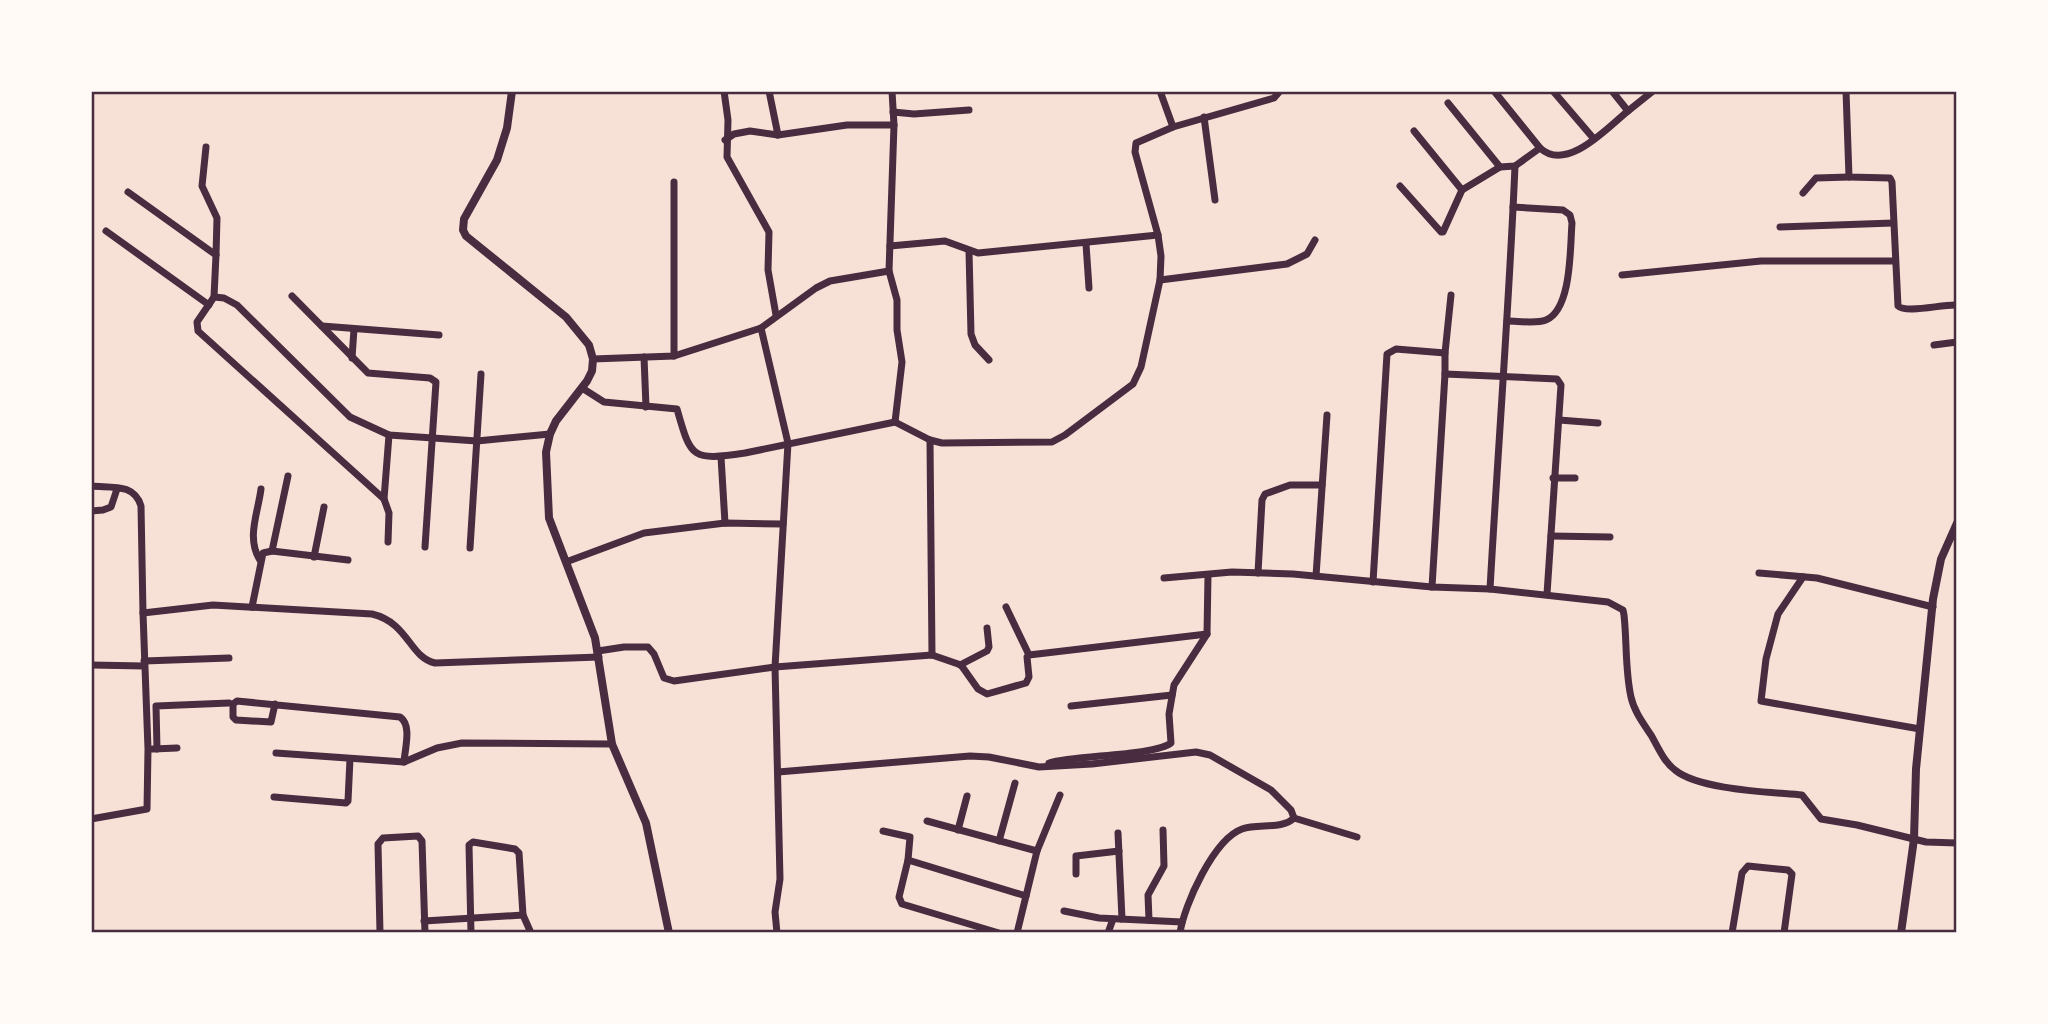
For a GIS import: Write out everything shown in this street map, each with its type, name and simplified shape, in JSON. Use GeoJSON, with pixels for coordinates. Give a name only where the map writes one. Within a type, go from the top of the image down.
{"type":"FeatureCollection","features":[{"type":"Feature","properties":{"kind":"street"},"geometry":{"type":"LineString","coordinates":[[512,91],[503,144],[464,219],[464,233],[566,317],[589,345],[593,359],[592,371],[550,434],[546,452],[549,518],[588,615],[599,654],[612,744],[646,822],[666,932]]}},
{"type":"Feature","properties":{"kind":"street"},"geometry":{"type":"LineString","coordinates":[[724,91],[728,120],[727,157],[769,232],[768,270],[776,315]]}},
{"type":"Feature","properties":{"kind":"street"},"geometry":{"type":"LineString","coordinates":[[769,91],[778,135]]}},
{"type":"Feature","properties":{"kind":"street"},"geometry":{"type":"LineString","coordinates":[[892,91],[894,125],[889,271],[897,300],[897,330],[901,357],[895,422]]}},
{"type":"Feature","properties":{"kind":"street"},"geometry":{"type":"LineString","coordinates":[[1160,91],[1173,127]]}},
{"type":"Feature","properties":{"kind":"street"},"geometry":{"type":"LineString","coordinates":[[582,388],[604,401],[677,409],[689,448],[698,454],[721,457],[895,422],[930,440],[942,443],[1042,444],[1065,435],[1133,384],[1140,367],[1160,280],[1161,256],[1136,143],[1173,127],[1273,98],[1280,91]]}},
{"type":"Feature","properties":{"kind":"street"},"geometry":{"type":"LineString","coordinates":[[1494,91],[1540,148],[1548,154],[1574,153],[1653,91]]}},
{"type":"Feature","properties":{"kind":"street"},"geometry":{"type":"LineString","coordinates":[[1553,91],[1594,139]]}},
{"type":"Feature","properties":{"kind":"street"},"geometry":{"type":"LineString","coordinates":[[1612,91],[1628,111]]}},
{"type":"Feature","properties":{"kind":"street"},"geometry":{"type":"LineString","coordinates":[[1846,91],[1849,177]]}},
{"type":"Feature","properties":{"kind":"street"},"geometry":{"type":"LineString","coordinates":[[1448,103],[1500,167]]}},
{"type":"Feature","properties":{"kind":"street"},"geometry":{"type":"LineString","coordinates":[[893,112],[914,114],[969,110]]}},
{"type":"Feature","properties":{"kind":"street"},"geometry":{"type":"LineString","coordinates":[[1204,117],[1215,200]]}},
{"type":"Feature","properties":{"kind":"street"},"geometry":{"type":"LineString","coordinates":[[726,140],[734,134],[750,131],[778,135],[847,125],[894,125]]}},
{"type":"Feature","properties":{"kind":"street"},"geometry":{"type":"LineString","coordinates":[[1414,131],[1462,190]]}},
{"type":"Feature","properties":{"kind":"street"},"geometry":{"type":"LineString","coordinates":[[206,147],[202,186],[217,218],[216,255],[214,297],[197,322],[198,331],[384,499]]}},
{"type":"Feature","properties":{"kind":"street"},"geometry":{"type":"LineString","coordinates":[[1401,186],[1441,232],[1445,230],[1462,190],[1500,167],[1515,166],[1540,148]]}},
{"type":"Feature","properties":{"kind":"street"},"geometry":{"type":"LineString","coordinates":[[1490,589],[1515,166]]}},
{"type":"Feature","properties":{"kind":"street"},"geometry":{"type":"LineString","coordinates":[[1803,193],[1816,178],[1890,178],[1897,300],[1902,310],[1957,305]]}},
{"type":"Feature","properties":{"kind":"street"},"geometry":{"type":"LineString","coordinates":[[674,183],[674,356]]}},
{"type":"Feature","properties":{"kind":"street"},"geometry":{"type":"LineString","coordinates":[[128,192],[216,255]]}},
{"type":"Feature","properties":{"kind":"street"},"geometry":{"type":"LineString","coordinates":[[1507,321],[1545,320],[1556,312],[1565,298],[1572,223],[1570,215],[1563,210],[1513,207]]}},
{"type":"Feature","properties":{"kind":"street"},"geometry":{"type":"LineString","coordinates":[[1780,227],[1893,223]]}},
{"type":"Feature","properties":{"kind":"street"},"geometry":{"type":"LineString","coordinates":[[106,231],[209,305]]}},
{"type":"Feature","properties":{"kind":"street"},"geometry":{"type":"LineString","coordinates":[[890,246],[945,241],[978,253],[1086,244],[1158,234]]}},
{"type":"Feature","properties":{"kind":"street"},"geometry":{"type":"LineString","coordinates":[[1160,280],[1287,264],[1307,254],[1315,240]]}},
{"type":"Feature","properties":{"kind":"street"},"geometry":{"type":"LineString","coordinates":[[1086,244],[1089,288]]}},
{"type":"Feature","properties":{"kind":"street"},"geometry":{"type":"LineString","coordinates":[[969,251],[971,334],[975,345],[989,360]]}},
{"type":"Feature","properties":{"kind":"street"},"geometry":{"type":"LineString","coordinates":[[1622,275],[1761,261],[1895,261]]}},
{"type":"Feature","properties":{"kind":"street"},"geometry":{"type":"LineString","coordinates":[[593,359],[674,356],[761,328],[776,315],[830,281],[889,271]]}},
{"type":"Feature","properties":{"kind":"street"},"geometry":{"type":"LineString","coordinates":[[1432,587],[1445,353],[1451,295]]}},
{"type":"Feature","properties":{"kind":"street"},"geometry":{"type":"LineString","coordinates":[[292,296],[371,374],[435,380],[425,547]]}},
{"type":"Feature","properties":{"kind":"street"},"geometry":{"type":"LineString","coordinates":[[214,297],[224,298],[237,305],[350,416],[389,435],[477,441],[550,434]]}},
{"type":"Feature","properties":{"kind":"street"},"geometry":{"type":"LineString","coordinates":[[322,326],[439,335]]}},
{"type":"Feature","properties":{"kind":"street"},"geometry":{"type":"LineString","coordinates":[[761,328],[788,443],[775,667],[780,879],[775,912],[777,933]]}},
{"type":"Feature","properties":{"kind":"street"},"geometry":{"type":"LineString","coordinates":[[352,358],[354,329]]}},
{"type":"Feature","properties":{"kind":"street"},"geometry":{"type":"LineString","coordinates":[[1934,345],[1957,342]]}},
{"type":"Feature","properties":{"kind":"street"},"geometry":{"type":"LineString","coordinates":[[1373,582],[1387,354],[1396,349],[1445,353]]}},
{"type":"Feature","properties":{"kind":"street"},"geometry":{"type":"LineString","coordinates":[[644,357],[646,407]]}},
{"type":"Feature","properties":{"kind":"street"},"geometry":{"type":"LineString","coordinates":[[470,548],[481,374]]}},
{"type":"Feature","properties":{"kind":"street"},"geometry":{"type":"LineString","coordinates":[[1445,374],[1560,381],[1547,594]]}},
{"type":"Feature","properties":{"kind":"street"},"geometry":{"type":"LineString","coordinates":[[1316,576],[1327,415]]}},
{"type":"Feature","properties":{"kind":"street"},"geometry":{"type":"LineString","coordinates":[[1559,420],[1598,422]]}},
{"type":"Feature","properties":{"kind":"street"},"geometry":{"type":"LineString","coordinates":[[388,542],[389,513],[384,499],[389,435]]}},
{"type":"Feature","properties":{"kind":"street"},"geometry":{"type":"LineString","coordinates":[[930,440],[932,655]]}},
{"type":"Feature","properties":{"kind":"street"},"geometry":{"type":"LineString","coordinates":[[721,457],[725,523]]}},
{"type":"Feature","properties":{"kind":"street"},"geometry":{"type":"LineString","coordinates":[[272,551],[288,476]]}},
{"type":"Feature","properties":{"kind":"street"},"geometry":{"type":"LineString","coordinates":[[1553,478],[1575,478]]}},
{"type":"Feature","properties":{"kind":"street"},"geometry":{"type":"LineString","coordinates":[[1258,573],[1262,500],[1265,494],[1290,485],[1322,485]]}},
{"type":"Feature","properties":{"kind":"street"},"geometry":{"type":"LineString","coordinates":[[91,486],[132,491],[141,506],[144,664],[152,749]]}},
{"type":"Feature","properties":{"kind":"street"},"geometry":{"type":"LineString","coordinates":[[91,511],[111,507],[117,489]]}},
{"type":"Feature","properties":{"kind":"street"},"geometry":{"type":"LineString","coordinates":[[260,560],[252,535],[261,489]]}},
{"type":"Feature","properties":{"kind":"street"},"geometry":{"type":"LineString","coordinates":[[314,557],[324,507]]}},
{"type":"Feature","properties":{"kind":"street"},"geometry":{"type":"LineString","coordinates":[[566,562],[644,533],[725,523],[783,524]]}},
{"type":"Feature","properties":{"kind":"street"},"geometry":{"type":"LineString","coordinates":[[1901,933],[1914,839],[1920,729],[1933,607],[1941,559],[1957,523]]}},
{"type":"Feature","properties":{"kind":"street"},"geometry":{"type":"LineString","coordinates":[[1551,536],[1610,537]]}},
{"type":"Feature","properties":{"kind":"street"},"geometry":{"type":"LineString","coordinates":[[252,607],[262,554],[272,551],[348,560]]}},
{"type":"Feature","properties":{"kind":"street"},"geometry":{"type":"LineString","coordinates":[[1164,578],[1232,572],[1316,576],[1547,594],[1608,602],[1623,610],[1631,698],[1665,760],[1676,772],[1697,781],[1802,795],[1821,819],[1926,842],[1957,843]]}},
{"type":"Feature","properties":{"kind":"street"},"geometry":{"type":"LineString","coordinates":[[1759,573],[1829,580],[1933,607]]}},
{"type":"Feature","properties":{"kind":"street"},"geometry":{"type":"LineString","coordinates":[[1039,767],[1070,758],[1167,746],[1172,739],[1169,714],[1171,695],[1182,671],[1207,634],[1212,574]]}},
{"type":"Feature","properties":{"kind":"street"},"geometry":{"type":"LineString","coordinates":[[1803,577],[1778,614],[1766,659],[1761,701],[1920,729]]}},
{"type":"Feature","properties":{"kind":"street"},"geometry":{"type":"LineString","coordinates":[[143,613],[201,606],[381,616],[403,632],[422,658],[435,663],[599,654],[624,647],[648,647],[668,681],[775,667],[932,655],[960,665],[982,692],[995,694],[1026,683],[1029,677],[1029,655],[1006,607]]}},
{"type":"Feature","properties":{"kind":"street"},"geometry":{"type":"LineString","coordinates":[[960,665],[987,652],[987,628]]}},
{"type":"Feature","properties":{"kind":"street"},"geometry":{"type":"LineString","coordinates":[[1029,655],[1207,634]]}},
{"type":"Feature","properties":{"kind":"street"},"geometry":{"type":"LineString","coordinates":[[91,665],[229,658]]}},
{"type":"Feature","properties":{"kind":"street"},"geometry":{"type":"LineString","coordinates":[[1071,706],[1171,695]]}},
{"type":"Feature","properties":{"kind":"street"},"geometry":{"type":"LineString","coordinates":[[275,705],[271,722],[236,720],[233,717],[235,702],[275,705],[403,718],[407,728],[404,762]]}},
{"type":"Feature","properties":{"kind":"street"},"geometry":{"type":"LineString","coordinates":[[91,819],[147,809],[156,706],[229,703]]}},
{"type":"Feature","properties":{"kind":"street"},"geometry":{"type":"LineString","coordinates":[[276,753],[404,762],[438,748],[462,743],[612,744]]}},
{"type":"Feature","properties":{"kind":"street"},"geometry":{"type":"LineString","coordinates":[[152,749],[177,748]]}},
{"type":"Feature","properties":{"kind":"street"},"geometry":{"type":"LineString","coordinates":[[778,772],[970,756],[1039,767],[1185,753],[1210,755],[1271,790],[1291,810],[1294,818]]}},
{"type":"Feature","properties":{"kind":"street"},"geometry":{"type":"LineString","coordinates":[[274,797],[346,803],[350,759]]}},
{"type":"Feature","properties":{"kind":"street"},"geometry":{"type":"LineString","coordinates":[[999,841],[1015,783]]}},
{"type":"Feature","properties":{"kind":"street"},"geometry":{"type":"LineString","coordinates":[[1017,933],[1037,851],[1060,795]]}},
{"type":"Feature","properties":{"kind":"street"},"geometry":{"type":"LineString","coordinates":[[958,830],[967,796]]}},
{"type":"Feature","properties":{"kind":"street"},"geometry":{"type":"LineString","coordinates":[[1180,933],[1182,922],[1213,856],[1231,836],[1244,828],[1284,824],[1294,818],[1357,836]]}},
{"type":"Feature","properties":{"kind":"street"},"geometry":{"type":"LineString","coordinates":[[927,821],[1037,851]]}},
{"type":"Feature","properties":{"kind":"street"},"geometry":{"type":"LineString","coordinates":[[1149,920],[1148,895],[1164,866],[1163,830]]}},
{"type":"Feature","properties":{"kind":"street"},"geometry":{"type":"LineString","coordinates":[[883,831],[910,837],[908,860],[899,897],[902,904],[999,933]]}},
{"type":"Feature","properties":{"kind":"street"},"geometry":{"type":"LineString","coordinates":[[1118,833],[1122,919]]}},
{"type":"Feature","properties":{"kind":"street"},"geometry":{"type":"LineString","coordinates":[[380,933],[378,844],[383,838],[421,838],[425,933]]}},
{"type":"Feature","properties":{"kind":"street"},"geometry":{"type":"LineString","coordinates":[[471,933],[469,845],[473,842],[515,849],[519,853],[523,915],[531,933]]}},
{"type":"Feature","properties":{"kind":"street"},"geometry":{"type":"LineString","coordinates":[[1076,874],[1076,856],[1119,851]]}},
{"type":"Feature","properties":{"kind":"street"},"geometry":{"type":"LineString","coordinates":[[908,860],[1026,896]]}},
{"type":"Feature","properties":{"kind":"street"},"geometry":{"type":"LineString","coordinates":[[1732,933],[1742,873],[1748,866],[1788,870],[1792,874],[1784,933]]}},
{"type":"Feature","properties":{"kind":"street"},"geometry":{"type":"LineString","coordinates":[[1064,911],[1080,916],[1182,922]]}},
{"type":"Feature","properties":{"kind":"street"},"geometry":{"type":"LineString","coordinates":[[424,920],[523,915]]}},
{"type":"Feature","properties":{"kind":"street"},"geometry":{"type":"LineString","coordinates":[[1108,933],[1113,919]]}}]}
